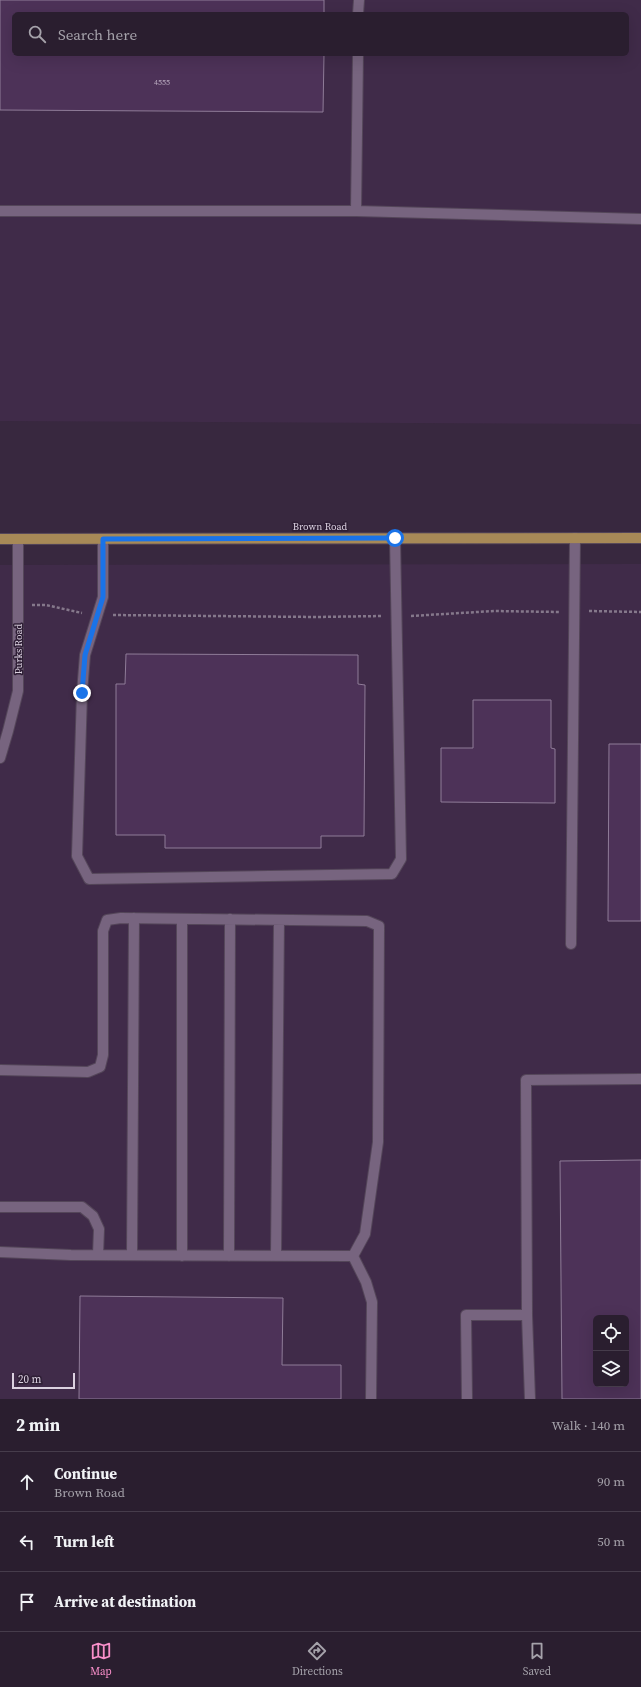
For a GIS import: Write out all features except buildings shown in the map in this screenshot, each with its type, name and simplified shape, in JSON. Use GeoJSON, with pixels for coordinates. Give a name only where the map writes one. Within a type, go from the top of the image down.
{"type":"FeatureCollection","features":[{"type":"Feature","properties":{"kind":"main road","name":"Brown Road"},"geometry":{"type":"LineString","coordinates":[[0,538],[641,538]]}},
{"type":"Feature","properties":{"kind":"street"},"geometry":{"type":"LineString","coordinates":[[358,12],[359,0]]}},
{"type":"Feature","properties":{"kind":"street"},"geometry":{"type":"LineString","coordinates":[[356,211],[358,56]]}},
{"type":"Feature","properties":{"kind":"street"},"geometry":{"type":"LineString","coordinates":[[0,212],[356,211],[641,219]]}},
{"type":"Feature","properties":{"kind":"street","name":"Purks Road"},"geometry":{"type":"LineString","coordinates":[[0,758],[18,691],[18,538]]}},
{"type":"Feature","properties":{"kind":"street"},"geometry":{"type":"LineString","coordinates":[[103,539],[103,597],[85,655],[82,693],[77,856],[89,879],[392,874],[401,859],[395,538]]}},
{"type":"Feature","properties":{"kind":"street"},"geometry":{"type":"LineString","coordinates":[[571,944],[575,538]]}},
{"type":"Feature","properties":{"kind":"street"},"geometry":{"type":"LineString","coordinates":[[132,1255],[134,918]]}},
{"type":"Feature","properties":{"kind":"street"},"geometry":{"type":"LineString","coordinates":[[0,1070],[88,1072],[100,1067],[103,1055],[103,931],[107,920],[134,918],[367,921],[379,926],[378,1142],[365,1234],[353,1256]]}},
{"type":"Feature","properties":{"kind":"street"},"geometry":{"type":"LineString","coordinates":[[182,919],[182,1256]]}},
{"type":"Feature","properties":{"kind":"street"},"geometry":{"type":"LineString","coordinates":[[229,1256],[230,919]]}},
{"type":"Feature","properties":{"kind":"street"},"geometry":{"type":"LineString","coordinates":[[276,1256],[279,920]]}},
{"type":"Feature","properties":{"kind":"street"},"geometry":{"type":"LineString","coordinates":[[530,1399],[527,1315],[526,1080],[641,1079]]}},
{"type":"Feature","properties":{"kind":"street"},"geometry":{"type":"LineString","coordinates":[[0,1207],[82,1208],[93,1216],[99,1229],[98,1255]]}},
{"type":"Feature","properties":{"kind":"street"},"geometry":{"type":"LineString","coordinates":[[0,1252],[182,1256],[353,1256]]}},
{"type":"Feature","properties":{"kind":"street"},"geometry":{"type":"LineString","coordinates":[[353,1256],[366,1282],[372,1302],[371,1399]]}},
{"type":"Feature","properties":{"kind":"street"},"geometry":{"type":"LineString","coordinates":[[467,1399],[466,1316],[527,1315]]}},
{"type":"Feature","properties":{"kind":"path"},"geometry":{"type":"LineString","coordinates":[[18,607],[46,605],[84,614],[426,616],[494,611],[641,612]]}},
{"type":"Feature","properties":{"kind":"shaded area"},"geometry":{"type":"Polygon","coordinates":[[[0,0],[641,0],[641,424],[0,421],[0,0]]]}},
{"type":"Feature","properties":{"kind":"shaded area"},"geometry":{"type":"Polygon","coordinates":[[[641,564],[641,1399],[0,1399],[0,565],[641,564]]]}},
{"type":"Feature","properties":{"kind":"route"},"geometry":{"type":"LineString","coordinates":[[82,693],[85,655],[103,597],[103,539],[395,538]]}}]}
